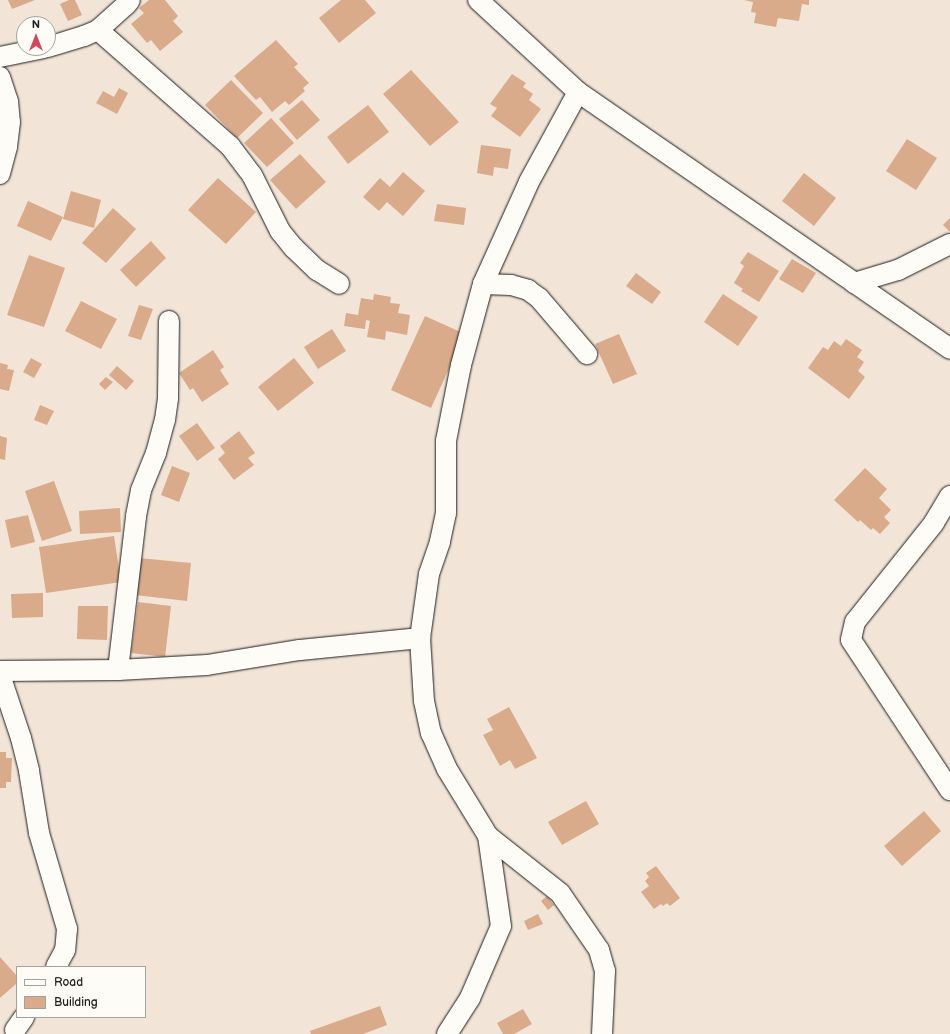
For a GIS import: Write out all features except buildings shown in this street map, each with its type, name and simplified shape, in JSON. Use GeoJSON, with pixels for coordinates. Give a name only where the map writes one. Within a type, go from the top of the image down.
{"type":"FeatureCollection","features":[{"type":"Feature","properties":{"kind":"street"},"geometry":{"type":"LineString","coordinates":[[56,45],[98,30],[130,0]]}},
{"type":"Feature","properties":{"kind":"street"},"geometry":{"type":"LineString","coordinates":[[478,0],[578,92],[950,349]]}},
{"type":"Feature","properties":{"kind":"street"},"geometry":{"type":"LineString","coordinates":[[98,30],[230,146],[252,175],[280,230],[294,248],[317,270],[339,284]]}},
{"type":"Feature","properties":{"kind":"street"},"geometry":{"type":"LineString","coordinates":[[0,57],[16,54]]}},
{"type":"Feature","properties":{"kind":"street"},"geometry":{"type":"LineString","coordinates":[[0,77],[8,101],[10,122],[7,147],[0,174]]}},
{"type":"Feature","properties":{"kind":"street"},"geometry":{"type":"LineString","coordinates":[[578,92],[529,182],[483,284],[461,365],[446,441],[446,513],[440,542],[429,574],[420,638],[424,701],[431,733],[447,768],[488,836],[560,893],[599,950],[604,972],[602,1034]]}},
{"type":"Feature","properties":{"kind":"street"},"geometry":{"type":"LineString","coordinates":[[854,283],[898,270],[950,244]]}},
{"type":"Feature","properties":{"kind":"street"},"geometry":{"type":"LineString","coordinates":[[483,284],[511,285],[528,290],[539,298],[587,354]]}},
{"type":"Feature","properties":{"kind":"street"},"geometry":{"type":"LineString","coordinates":[[118,670],[136,516],[141,490],[156,452],[166,412],[168,398],[169,321]]}},
{"type":"Feature","properties":{"kind":"street"},"geometry":{"type":"LineString","coordinates":[[950,496],[934,523],[855,622],[851,640],[950,790]]}},
{"type":"Feature","properties":{"kind":"street"},"geometry":{"type":"LineString","coordinates":[[0,671],[118,670],[207,665],[300,650],[420,638]]}},
{"type":"Feature","properties":{"kind":"street"},"geometry":{"type":"LineString","coordinates":[[0,675],[21,738],[29,771],[39,833],[67,930],[65,950],[57,966]]}},
{"type":"Feature","properties":{"kind":"street"},"geometry":{"type":"LineString","coordinates":[[447,1034],[470,998],[502,926],[488,836]]}}]}
